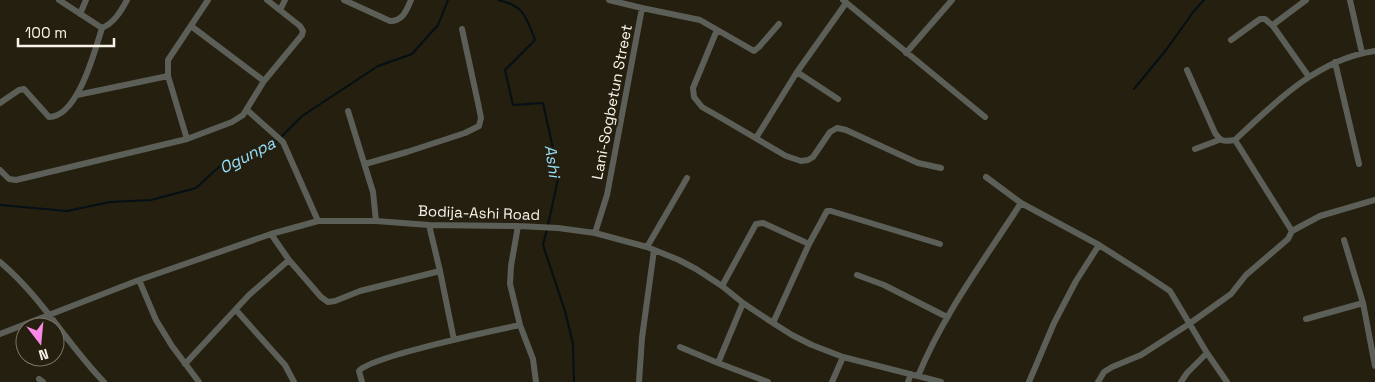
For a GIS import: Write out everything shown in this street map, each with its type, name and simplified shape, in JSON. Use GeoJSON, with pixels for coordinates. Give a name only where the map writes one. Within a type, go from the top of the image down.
{"type":"FeatureCollection","features":[{"type":"Feature","properties":{"kind":"street"},"geometry":{"type":"LineString","coordinates":[[59,0],[102,28]]}},
{"type":"Feature","properties":{"kind":"street"},"geometry":{"type":"LineString","coordinates":[[80,14],[86,0]]}},
{"type":"Feature","properties":{"kind":"street"},"geometry":{"type":"LineString","coordinates":[[0,103],[19,90],[24,90],[46,115],[52,118],[65,109],[77,95],[92,60],[102,28],[113,21],[127,0]]}},
{"type":"Feature","properties":{"kind":"street"},"geometry":{"type":"LineString","coordinates":[[187,138],[168,76],[168,60],[208,0]]}},
{"type":"Feature","properties":{"kind":"street"},"geometry":{"type":"LineString","coordinates":[[0,170],[9,179],[16,180],[187,138],[232,122],[243,116],[264,82],[302,36],[303,31],[300,26],[267,0]]}},
{"type":"Feature","properties":{"kind":"street"},"geometry":{"type":"LineString","coordinates":[[280,10],[285,0]]}},
{"type":"Feature","properties":{"kind":"street"},"geometry":{"type":"LineString","coordinates":[[344,0],[390,21],[394,21],[404,14],[411,0]]}},
{"type":"Feature","properties":{"kind":"street","name":"Lani-Sogbetun Street"},"geometry":{"type":"LineString","coordinates":[[595,233],[607,194],[642,8],[609,0]]}},
{"type":"Feature","properties":{"kind":"street"},"geometry":{"type":"LineString","coordinates":[[906,53],[952,0]]}},
{"type":"Feature","properties":{"kind":"street"},"geometry":{"type":"LineString","coordinates":[[1273,26],[1306,0]]}},
{"type":"Feature","properties":{"kind":"street"},"geometry":{"type":"LineString","coordinates":[[1350,0],[1362,53]]}},
{"type":"Feature","properties":{"kind":"street"},"geometry":{"type":"LineString","coordinates":[[756,138],[844,1],[985,118]]}},
{"type":"Feature","properties":{"kind":"street"},"geometry":{"type":"LineString","coordinates":[[642,8],[700,20],[754,51],[760,47],[779,24]]}},
{"type":"Feature","properties":{"kind":"street"},"geometry":{"type":"LineString","coordinates":[[1231,40],[1260,18],[1265,19],[1273,26],[1309,77]]}},
{"type":"Feature","properties":{"kind":"street"},"geometry":{"type":"LineString","coordinates":[[191,26],[264,82]]}},
{"type":"Feature","properties":{"kind":"street"},"geometry":{"type":"LineString","coordinates":[[365,164],[465,133],[479,126],[480,110],[462,29]]}},
{"type":"Feature","properties":{"kind":"street"},"geometry":{"type":"LineString","coordinates":[[717,30],[693,88],[694,97],[702,107],[786,156],[801,161],[813,158],[830,132],[837,128],[846,130],[918,163],[941,168]]}},
{"type":"Feature","properties":{"kind":"street"},"geometry":{"type":"LineString","coordinates":[[1195,149],[1219,140],[1223,142],[1235,140],[1266,111],[1309,77],[1335,62],[1362,53],[1375,51]]}},
{"type":"Feature","properties":{"kind":"street"},"geometry":{"type":"LineString","coordinates":[[1335,62],[1359,164]]}},
{"type":"Feature","properties":{"kind":"street"},"geometry":{"type":"LineString","coordinates":[[1187,70],[1219,140]]}},
{"type":"Feature","properties":{"kind":"street"},"geometry":{"type":"LineString","coordinates":[[797,72],[838,98]]}},
{"type":"Feature","properties":{"kind":"street"},"geometry":{"type":"LineString","coordinates":[[77,95],[168,76]]}},
{"type":"Feature","properties":{"kind":"street"},"geometry":{"type":"LineString","coordinates":[[247,110],[283,142],[318,222]]}},
{"type":"Feature","properties":{"kind":"street"},"geometry":{"type":"LineString","coordinates":[[348,111],[373,192],[376,221]]}},
{"type":"Feature","properties":{"kind":"street"},"geometry":{"type":"LineString","coordinates":[[1235,140],[1292,231]]}},
{"type":"Feature","properties":{"kind":"street"},"geometry":{"type":"LineString","coordinates":[[986,177],[1020,203],[1099,245],[1170,292],[1227,382]]}},
{"type":"Feature","properties":{"kind":"street"},"geometry":{"type":"LineString","coordinates":[[647,247],[687,178]]}},
{"type":"Feature","properties":{"kind":"street"},"geometry":{"type":"LineString","coordinates":[[1098,382],[1104,372],[1141,355],[1231,294],[1246,275],[1288,239],[1292,231],[1320,216],[1375,200]]}},
{"type":"Feature","properties":{"kind":"street"},"geometry":{"type":"LineString","coordinates":[[918,376],[947,317],[1020,203]]}},
{"type":"Feature","properties":{"kind":"street"},"geometry":{"type":"LineString","coordinates":[[773,323],[809,244],[827,211],[940,244]]}},
{"type":"Feature","properties":{"kind":"street","name":"Bodija-Ashi Road"},"geometry":{"type":"LineString","coordinates":[[0,334],[140,280],[270,234],[318,222],[376,221],[429,225],[558,228],[595,233],[647,247],[679,260],[722,286],[773,323],[821,349],[874,366],[941,382]]}},
{"type":"Feature","properties":{"kind":"street"},"geometry":{"type":"LineString","coordinates":[[722,286],[756,224],[763,223],[809,244]]}},
{"type":"Feature","properties":{"kind":"street"},"geometry":{"type":"LineString","coordinates":[[429,225],[454,340]]}},
{"type":"Feature","properties":{"kind":"street"},"geometry":{"type":"LineString","coordinates":[[518,226],[510,266],[510,284],[520,325],[533,359],[536,382]]}},
{"type":"Feature","properties":{"kind":"street"},"geometry":{"type":"LineString","coordinates":[[270,234],[321,298],[328,302],[360,291],[440,271]]}},
{"type":"Feature","properties":{"kind":"street"},"geometry":{"type":"LineString","coordinates":[[1344,240],[1363,303],[1375,366]]}},
{"type":"Feature","properties":{"kind":"street"},"geometry":{"type":"LineString","coordinates":[[1029,382],[1054,323],[1076,280],[1099,245]]}},
{"type":"Feature","properties":{"kind":"street"},"geometry":{"type":"LineString","coordinates":[[639,382],[642,338],[654,250]]}},
{"type":"Feature","properties":{"kind":"street"},"geometry":{"type":"LineString","coordinates":[[185,364],[249,295],[289,260]]}},
{"type":"Feature","properties":{"kind":"street"},"geometry":{"type":"LineString","coordinates":[[0,262],[26,286],[75,349],[104,382]]}},
{"type":"Feature","properties":{"kind":"street"},"geometry":{"type":"LineString","coordinates":[[857,275],[884,285],[947,317]]}},
{"type":"Feature","properties":{"kind":"street"},"geometry":{"type":"LineString","coordinates":[[140,280],[156,320],[172,346],[199,382]]}},
{"type":"Feature","properties":{"kind":"street"},"geometry":{"type":"LineString","coordinates":[[718,363],[743,303]]}},
{"type":"Feature","properties":{"kind":"street"},"geometry":{"type":"LineString","coordinates":[[1306,318],[1363,303]]}},
{"type":"Feature","properties":{"kind":"street"},"geometry":{"type":"LineString","coordinates":[[236,310],[284,365],[294,382]]}},
{"type":"Feature","properties":{"kind":"street"},"geometry":{"type":"LineString","coordinates":[[362,382],[359,371],[369,364],[395,355],[520,325]]}},
{"type":"Feature","properties":{"kind":"street"},"geometry":{"type":"LineString","coordinates":[[680,347],[768,382]]}},
{"type":"Feature","properties":{"kind":"street"},"geometry":{"type":"LineString","coordinates":[[1181,382],[1187,373],[1207,353]]}},
{"type":"Feature","properties":{"kind":"street"},"geometry":{"type":"LineString","coordinates":[[832,382],[843,357]]}},
{"type":"Feature","properties":{"kind":"street"},"geometry":{"type":"LineString","coordinates":[[908,382],[911,374]]}},
{"type":"Feature","properties":{"kind":"waterway","name":"Ogunpa"},"geometry":{"type":"LineString","coordinates":[[0,205],[67,211],[110,202],[151,200],[196,188],[221,165],[253,153],[277,141],[302,116],[378,66],[412,54],[438,25],[448,0]]}},
{"type":"Feature","properties":{"kind":"waterway","name":"Ashi"},"geometry":{"type":"LineString","coordinates":[[498,0],[507,2],[519,9],[526,19],[535,40],[505,70],[513,105],[543,103],[558,179],[548,225]]}},
{"type":"Feature","properties":{"kind":"waterway"},"geometry":{"type":"LineString","coordinates":[[1134,89],[1204,0]]}},
{"type":"Feature","properties":{"kind":"waterway","name":"Ashi"},"geometry":{"type":"LineString","coordinates":[[547,229],[543,245],[565,311],[573,344],[574,382]]}}]}
